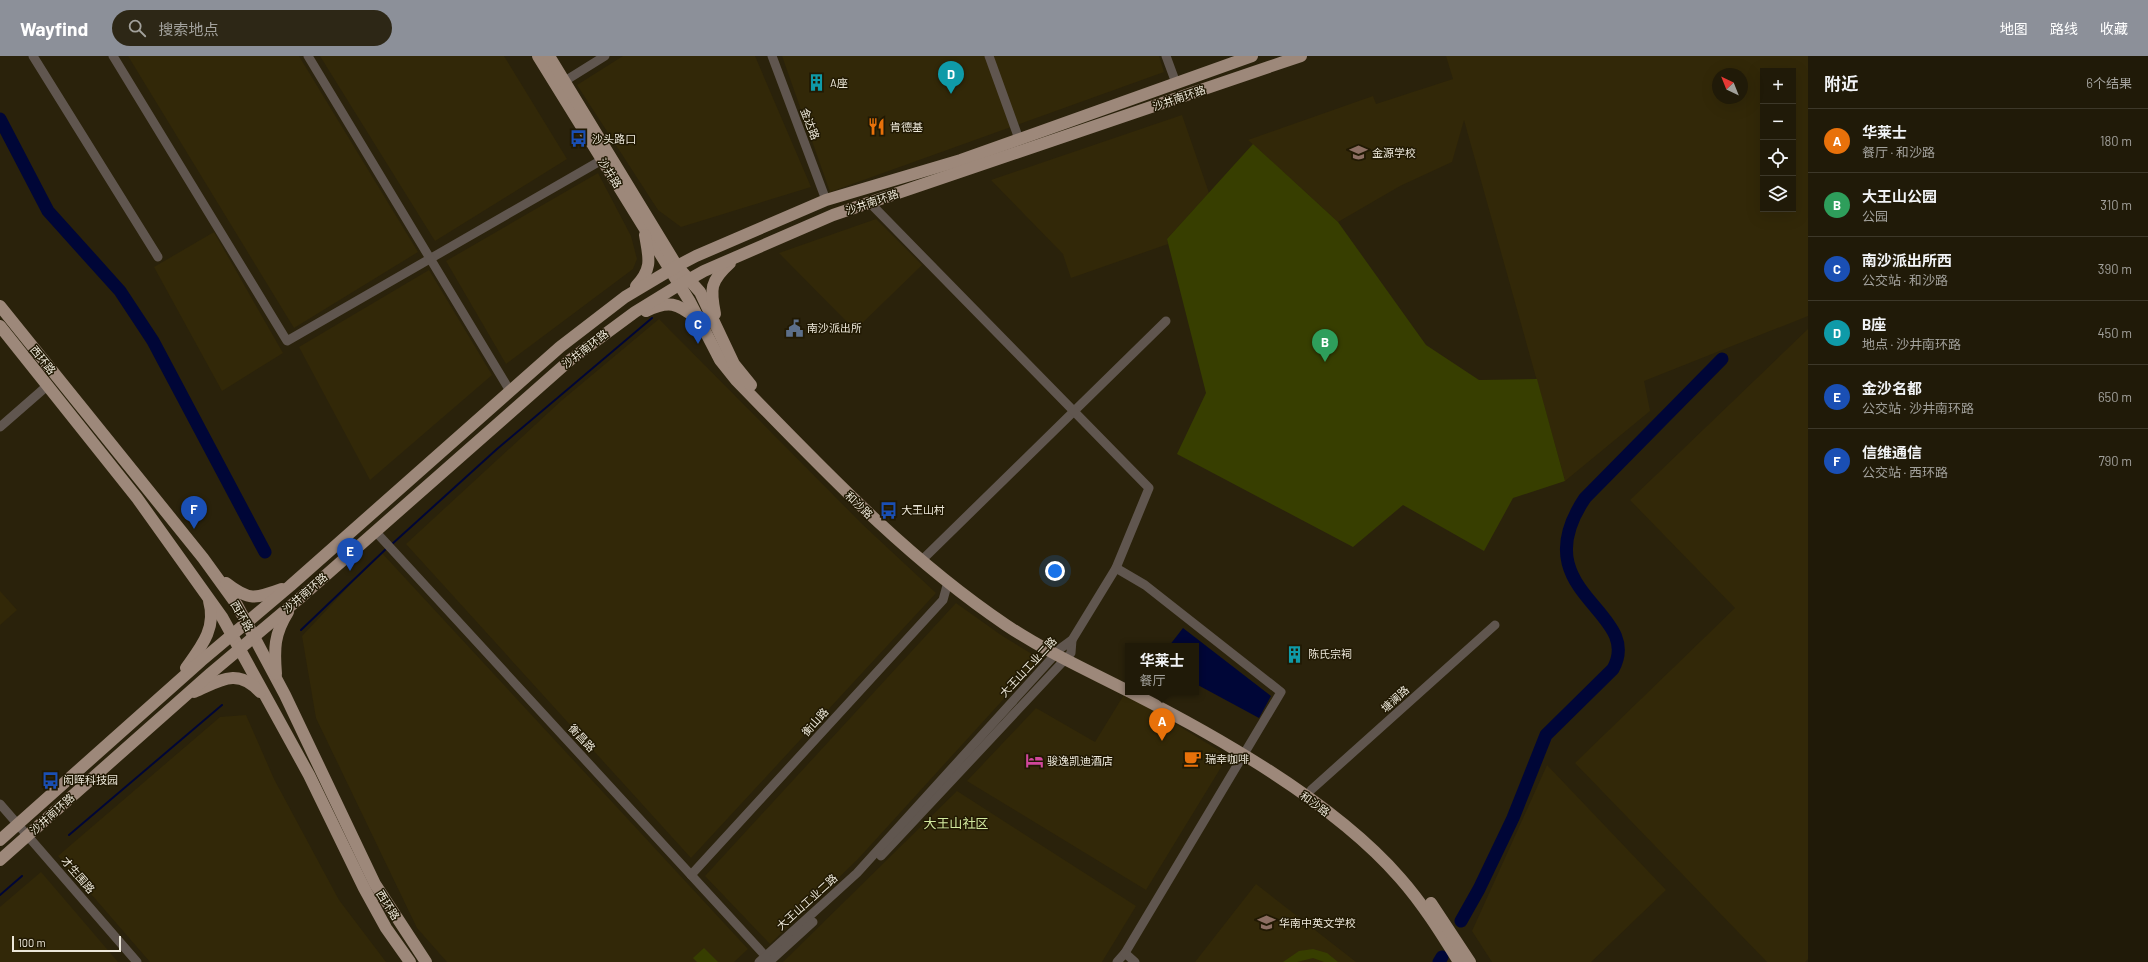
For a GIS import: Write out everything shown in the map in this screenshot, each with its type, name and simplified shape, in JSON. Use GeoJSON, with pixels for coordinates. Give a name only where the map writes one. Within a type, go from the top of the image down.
{"type":"FeatureCollection","features":[{"type":"Feature","properties":{"kind":"main road","name":"沙井路"},"geometry":{"type":"LineString","coordinates":[[538,56],[561,84],[674,268]]}},
{"type":"Feature","properties":{"kind":"main road","name":"沙井路"},"geometry":{"type":"LineString","coordinates":[[549,56],[561,84]]}},
{"type":"Feature","properties":{"kind":"main road","name":"沙井南环路"},"geometry":{"type":"LineString","coordinates":[[0,840],[174,685],[290,586],[570,338],[625,297],[696,256],[826,200],[961,160],[1252,56]]}},
{"type":"Feature","properties":{"kind":"main road","name":"沙井南环路"},"geometry":{"type":"LineString","coordinates":[[0,860],[183,697],[300,598],[570,360],[615,326],[684,282],[833,215],[1301,56]]}},
{"type":"Feature","properties":{"kind":"main road","name":"沙井路"},"geometry":{"type":"LineString","coordinates":[[606,157],[643,226],[674,268]]}},
{"type":"Feature","properties":{"kind":"main road"},"geometry":{"type":"LineString","coordinates":[[625,297],[642,279],[648,266],[649,257],[643,226]]}},
{"type":"Feature","properties":{"kind":"main road"},"geometry":{"type":"LineString","coordinates":[[719,333],[712,288],[718,275],[737,257]]}},
{"type":"Feature","properties":{"kind":"main road","name":"和沙路"},"geometry":{"type":"LineString","coordinates":[[674,268],[684,282],[699,320],[720,360],[736,380],[861,507],[925,558],[1063,654],[1125,681]]}},
{"type":"Feature","properties":{"kind":"main road","name":"和沙路"},"geometry":{"type":"LineString","coordinates":[[684,282],[700,292],[719,333],[742,375],[948,582],[1006,625],[1063,654],[1125,689]]}},
{"type":"Feature","properties":{"kind":"main road"},"geometry":{"type":"LineString","coordinates":[[615,326],[664,304],[679,306],[699,320]]}},
{"type":"Feature","properties":{"kind":"main road","name":"西环路"},"geometry":{"type":"LineString","coordinates":[[0,306],[215,574],[237,605],[276,678],[375,884],[426,962]]}},
{"type":"Feature","properties":{"kind":"main road","name":"西环路"},"geometry":{"type":"LineString","coordinates":[[0,326],[137,498],[208,598],[232,635],[310,775],[364,888],[386,928],[410,962]]}},
{"type":"Feature","properties":{"kind":"main road"},"geometry":{"type":"LineString","coordinates":[[215,574],[247,597],[261,597],[290,586]]}},
{"type":"Feature","properties":{"kind":"main road"},"geometry":{"type":"LineString","coordinates":[[174,685],[207,636],[211,617],[208,598]]}},
{"type":"Feature","properties":{"kind":"main road"},"geometry":{"type":"LineString","coordinates":[[276,678],[274,647],[278,632],[289,611],[300,598]]}},
{"type":"Feature","properties":{"kind":"main road"},"geometry":{"type":"LineString","coordinates":[[183,697],[224,679],[237,677],[249,681],[270,703]]}},
{"type":"Feature","properties":{"kind":"main road","name":"和沙路"},"geometry":{"type":"LineString","coordinates":[[1136,695],[1245,752],[1321,807],[1386,862],[1417,898],[1459,962]]}},
{"type":"Feature","properties":{"kind":"main road","name":"和沙路"},"geometry":{"type":"LineString","coordinates":[[1153,695],[1245,752],[1311,790],[1355,824],[1406,872],[1434,907],[1470,962]]}},
{"type":"Feature","properties":{"kind":"street"},"geometry":{"type":"LineString","coordinates":[[33,56],[158,257]]}},
{"type":"Feature","properties":{"kind":"street"},"geometry":{"type":"LineString","coordinates":[[113,56],[288,341],[606,157]]}},
{"type":"Feature","properties":{"kind":"street"},"geometry":{"type":"LineString","coordinates":[[308,56],[510,391]]}},
{"type":"Feature","properties":{"kind":"street"},"geometry":{"type":"LineString","coordinates":[[561,84],[605,56]]}},
{"type":"Feature","properties":{"kind":"street","name":"金达路"},"geometry":{"type":"LineString","coordinates":[[772,56],[826,200]]}},
{"type":"Feature","properties":{"kind":"street"},"geometry":{"type":"LineString","coordinates":[[989,56],[1019,139]]}},
{"type":"Feature","properties":{"kind":"street"},"geometry":{"type":"LineString","coordinates":[[1166,56],[1176,83]]}},
{"type":"Feature","properties":{"kind":"street"},"geometry":{"type":"LineString","coordinates":[[870,203],[1149,488],[1116,568],[1145,585],[1281,692],[1125,953],[1117,962]]}},
{"type":"Feature","properties":{"kind":"street"},"geometry":{"type":"LineString","coordinates":[[925,558],[1166,321]]}},
{"type":"Feature","properties":{"kind":"street"},"geometry":{"type":"LineString","coordinates":[[0,427],[48,386]]}},
{"type":"Feature","properties":{"kind":"street","name":"衡昌路"},"geometry":{"type":"LineString","coordinates":[[375,531],[692,875],[766,960]]}},
{"type":"Feature","properties":{"kind":"street","name":"大王山工业二路"},"geometry":{"type":"LineString","coordinates":[[766,960],[857,873],[1063,654],[1116,568]]}},
{"type":"Feature","properties":{"kind":"street","name":"衡山路"},"geometry":{"type":"LineString","coordinates":[[692,875],[944,600],[948,582]]}},
{"type":"Feature","properties":{"kind":"street","name":"塘澜路"},"geometry":{"type":"LineString","coordinates":[[1311,790],[1495,625]]}},
{"type":"Feature","properties":{"kind":"street","name":"才生围路"},"geometry":{"type":"LineString","coordinates":[[0,804],[137,962]]}},
{"type":"Feature","properties":{"kind":"street"},"geometry":{"type":"LineString","coordinates":[[1125,953],[1136,962]]}},
{"type":"Feature","properties":{"kind":"shaded area"},"geometry":{"type":"Polygon","coordinates":[[[128,56],[299,56],[418,252],[294,328],[128,56]]]}},
{"type":"Feature","properties":{"kind":"shaded area"},"geometry":{"type":"Polygon","coordinates":[[[320,56],[504,56],[567,159],[435,241],[320,56]]]}},
{"type":"Feature","properties":{"kind":"shaded area"},"geometry":{"type":"Polygon","coordinates":[[[623,56],[755,56],[811,187],[681,227],[658,210],[577,85],[623,56]]]}},
{"type":"Feature","properties":{"kind":"shaded area"},"geometry":{"type":"Polygon","coordinates":[[[782,56],[1159,56],[1164,72],[830,192],[782,56]]]}},
{"type":"Feature","properties":{"kind":"shaded area"},"geometry":{"type":"Polygon","coordinates":[[[1446,56],[1808,56],[1808,316],[1644,381],[1650,411],[1565,481],[1464,120],[1452,162],[1400,186],[1338,222],[1248,140],[1373,96],[1376,104],[1453,79],[1446,56]]]}},
{"type":"Feature","properties":{"kind":"shaded area"},"geometry":{"type":"Polygon","coordinates":[[[1182,115],[1209,193],[1167,239],[1168,244],[1071,278],[1063,254],[991,180],[1182,115]]]}},
{"type":"Feature","properties":{"kind":"shaded area"},"geometry":{"type":"Polygon","coordinates":[[[598,173],[631,236],[637,259],[633,269],[506,364],[446,261],[598,173]]]}},
{"type":"Feature","properties":{"kind":"shaded area"},"geometry":{"type":"Polygon","coordinates":[[[876,219],[922,265],[855,330],[779,253],[876,219]]]}},
{"type":"Feature","properties":{"kind":"shaded area"},"geometry":{"type":"Polygon","coordinates":[[[214,232],[283,353],[222,391],[154,267],[214,232]]]}},
{"type":"Feature","properties":{"kind":"shaded area"},"geometry":{"type":"Polygon","coordinates":[[[429,270],[492,375],[370,480],[299,347],[429,270]]]}},
{"type":"Feature","properties":{"kind":"shaded area"},"geometry":{"type":"Polygon","coordinates":[[[659,319],[862,524],[936,593],[691,858],[406,544],[561,401],[659,319]]]}},
{"type":"Feature","properties":{"kind":"shaded area"},"geometry":{"type":"Polygon","coordinates":[[[1808,329],[1808,959],[1805,962],[1767,962],[1575,763],[1735,608],[1630,500],[1808,329]]]}},
{"type":"Feature","properties":{"kind":"shaded area"},"geometry":{"type":"Polygon","coordinates":[[[381,552],[748,949],[734,962],[447,962],[417,928],[316,718],[302,636],[381,552]]]}},
{"type":"Feature","properties":{"kind":"shaded area"},"geometry":{"type":"Polygon","coordinates":[[[0,591],[17,610],[0,625],[0,591]]]}},
{"type":"Feature","properties":{"kind":"shaded area"},"geometry":{"type":"Polygon","coordinates":[[[956,603],[1001,635],[1040,659],[858,859],[770,944],[705,876],[956,603]]]}},
{"type":"Feature","properties":{"kind":"shaded area"},"geometry":{"type":"Polygon","coordinates":[[[1183,628],[1271,696],[1259,718],[1199,686],[1199,643],[1171,643],[1183,628]]]}},
{"type":"Feature","properties":{"kind":"shaded area"},"geometry":{"type":"Polygon","coordinates":[[[1125,693],[1125,695],[1128,695],[1228,756],[1146,890],[967,781],[1036,708],[1095,742],[1125,693]]]}},
{"type":"Feature","properties":{"kind":"shaded area"},"geometry":{"type":"Polygon","coordinates":[[[246,715],[274,779],[339,900],[386,962],[150,962],[58,856],[220,717],[246,715]]]}},
{"type":"Feature","properties":{"kind":"shaded area"},"geometry":{"type":"Polygon","coordinates":[[[1547,765],[1666,890],[1591,962],[1492,962],[1472,931],[1547,765]]]}},
{"type":"Feature","properties":{"kind":"shaded area"},"geometry":{"type":"Polygon","coordinates":[[[957,791],[1136,906],[1102,962],[783,962],[957,791]]]}},
{"type":"Feature","properties":{"kind":"shaded area"},"geometry":{"type":"Polygon","coordinates":[[[41,872],[118,962],[0,962],[0,907],[41,872]]]}},
{"type":"Feature","properties":{"kind":"shaded area","name":"华南中英文学校"},"geometry":{"type":"Polygon","coordinates":[[[1256,884],[1356,962],[1195,962],[1256,884]]]}},
{"type":"Feature","properties":{"kind":"green space"},"geometry":{"type":"Polygon","coordinates":[[[1253,144],[1338,222],[1426,345],[1479,380],[1537,379],[1565,481],[1513,498],[1484,551],[1403,505],[1353,547],[1177,454],[1206,393],[1167,239],[1253,144]]]}},
{"type":"Feature","properties":{"kind":"green space"},"geometry":{"type":"Polygon","coordinates":[[[704,948],[718,962],[697,962],[693,958],[704,948]]]}},
{"type":"Feature","properties":{"kind":"green space"},"geometry":{"type":"Polygon","coordinates":[[[1313,949],[1327,953],[1338,962],[1324,962],[1313,958],[1297,962],[1283,962],[1299,951],[1313,949]]]}},
{"type":"Feature","properties":{"kind":"waterway"},"geometry":{"type":"LineString","coordinates":[[0,119],[48,211],[120,291],[153,341],[265,552]]}},
{"type":"Feature","properties":{"kind":"waterway"},"geometry":{"type":"LineString","coordinates":[[391,545],[497,449],[652,318]]}},
{"type":"Feature","properties":{"kind":"waterway"},"geometry":{"type":"LineString","coordinates":[[1461,921],[1479,889],[1513,818],[1546,735],[1613,669],[1618,649],[1613,631],[1574,579],[1567,557],[1569,530],[1585,498],[1722,359]]}},
{"type":"Feature","properties":{"kind":"waterway"},"geometry":{"type":"LineString","coordinates":[[301,630],[387,548]]}},
{"type":"Feature","properties":{"kind":"waterway"},"geometry":{"type":"LineString","coordinates":[[69,835],[222,705]]}},
{"type":"Feature","properties":{"kind":"waterway"},"geometry":{"type":"LineString","coordinates":[[0,895],[22,876]]}},
{"type":"Feature","properties":{"kind":"waterway"},"geometry":{"type":"LineString","coordinates":[[1439,962],[1442,957]]}},
{"type":"Feature","properties":{"kind":"place","name":"A座"},"geometry":{"type":"Point","coordinates":[817,83]}},
{"type":"Feature","properties":{"kind":"place","name":"B座"},"geometry":{"type":"Point","coordinates":[951,94]}},
{"type":"Feature","properties":{"kind":"place","name":"肯德基"},"geometry":{"type":"Point","coordinates":[877,127]}},
{"type":"Feature","properties":{"kind":"place","name":"沙头路口"},"geometry":{"type":"Point","coordinates":[579,139]}},
{"type":"Feature","properties":{"kind":"place","name":"金源学校"},"geometry":{"type":"Point","coordinates":[1359,153]}},
{"type":"Feature","properties":{"kind":"place","name":"南沙派出所"},"geometry":{"type":"Point","coordinates":[794,328]}},
{"type":"Feature","properties":{"kind":"place","name":"南沙派出所西"},"geometry":{"type":"Point","coordinates":[698,344]}},
{"type":"Feature","properties":{"kind":"place","name":"大王山公园"},"geometry":{"type":"Point","coordinates":[1325,362]}},
{"type":"Feature","properties":{"kind":"place","name":"大王山村"},"geometry":{"type":"Point","coordinates":[888,510]}},
{"type":"Feature","properties":{"kind":"place","name":"信维通信"},"geometry":{"type":"Point","coordinates":[194,529]}},
{"type":"Feature","properties":{"kind":"place","name":"金沙名都"},"geometry":{"type":"Point","coordinates":[350,571]}},
{"type":"Feature","properties":{"kind":"place","name":"陈氏宗祠"},"geometry":{"type":"Point","coordinates":[1295,654]}},
{"type":"Feature","properties":{"kind":"place","name":"华莱士"},"geometry":{"type":"Point","coordinates":[1162,741]}},
{"type":"Feature","properties":{"kind":"place","name":"瑞幸咖啡"},"geometry":{"type":"Point","coordinates":[1192,759]}},
{"type":"Feature","properties":{"kind":"place","name":"骏逸凯迪酒店"},"geometry":{"type":"Point","coordinates":[1034,761]}},
{"type":"Feature","properties":{"kind":"place","name":"闳晖科技园"},"geometry":{"type":"Point","coordinates":[50,780]}},
{"type":"Feature","properties":{"kind":"place","name":"华南中英文学校"},"geometry":{"type":"Point","coordinates":[1266,923]}},
{"type":"Feature","properties":{"kind":"district","name":"大王山社区"},"geometry":{"type":"Point","coordinates":[956,823]}}]}
